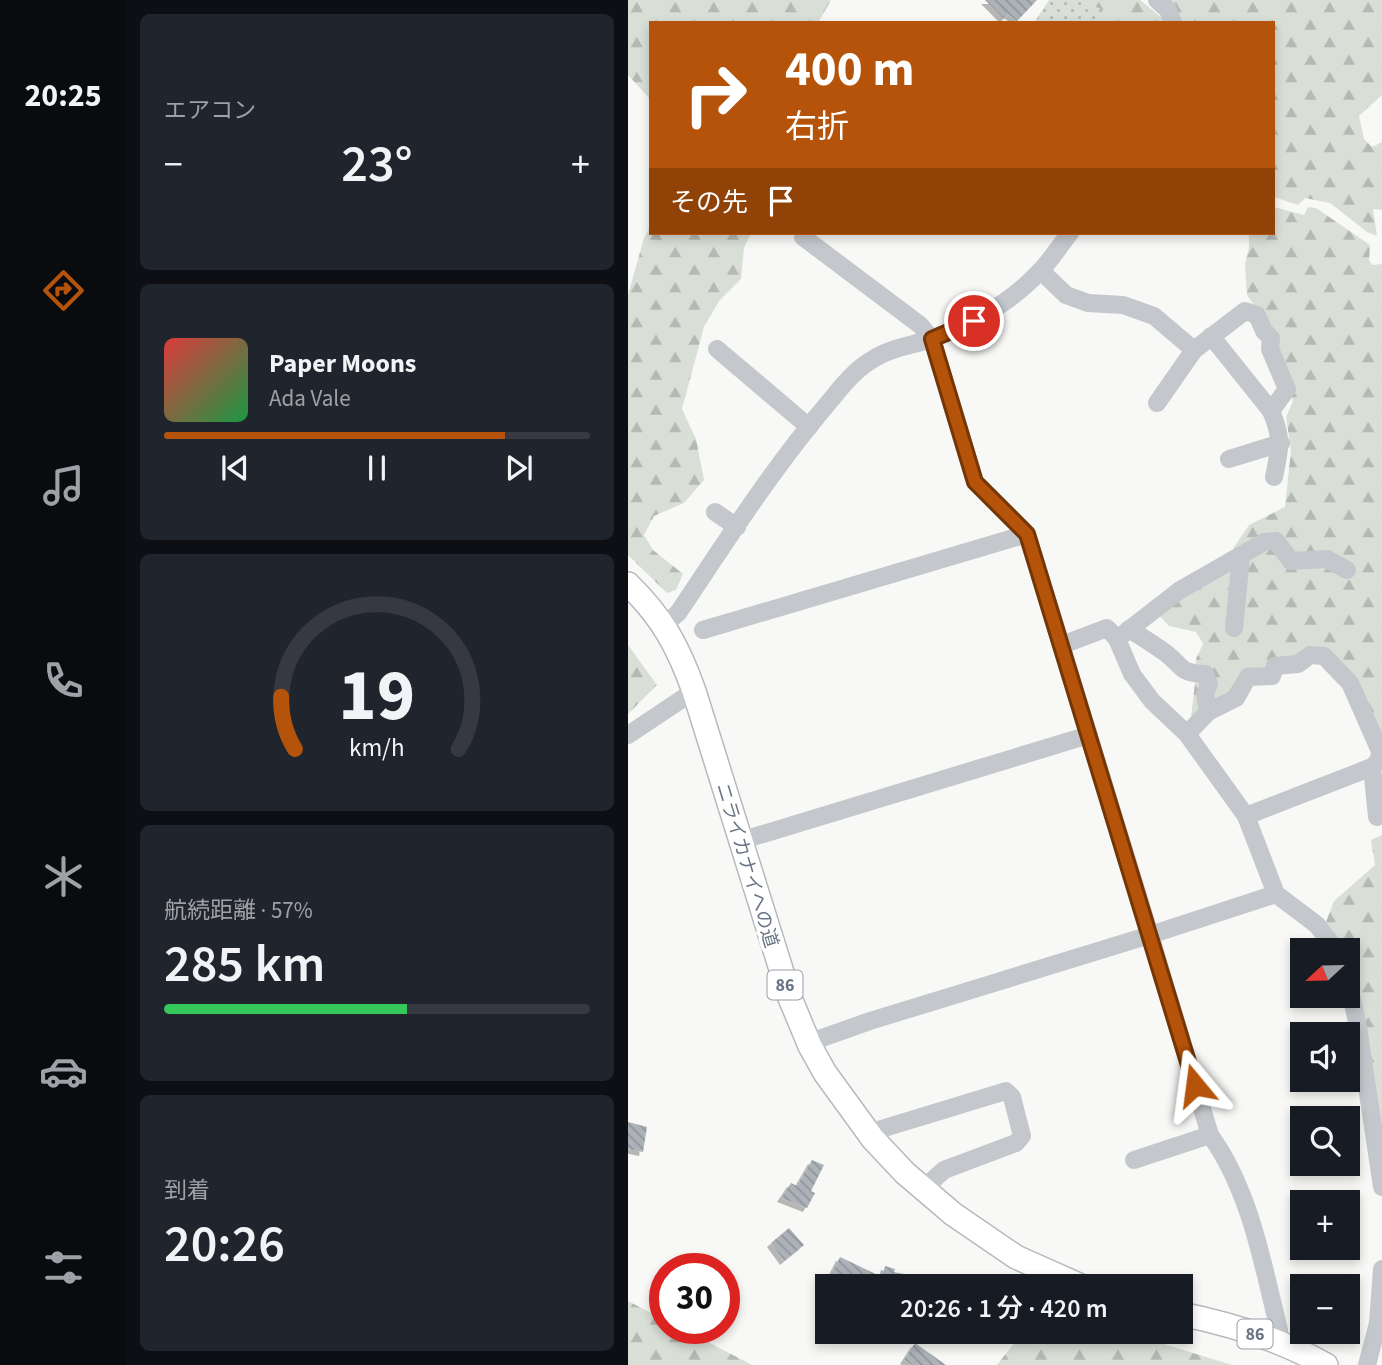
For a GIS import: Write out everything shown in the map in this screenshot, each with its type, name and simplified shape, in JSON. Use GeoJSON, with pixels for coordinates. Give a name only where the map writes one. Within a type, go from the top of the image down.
{"type":"FeatureCollection","features":[{"type":"Feature","properties":{"kind":"main road","name":"ニライカナイへの道"},"geometry":{"type":"LineString","coordinates":[[628,584],[664,625],[684,663],[783,978],[809,1046],[825,1073],[868,1133],[923,1189],[953,1214],[1016,1257],[1054,1274]]}},
{"type":"Feature","properties":{"kind":"main road","name":"86"},"geometry":{"type":"LineString","coordinates":[[1193,1317],[1243,1329],[1278,1343],[1299,1360],[1326,1365]]}},
{"type":"Feature","properties":{"kind":"street"},"geometry":{"type":"LineString","coordinates":[[1157,0],[1168,10],[1172,21]]}},
{"type":"Feature","properties":{"kind":"street"},"geometry":{"type":"LineString","coordinates":[[664,625],[678,613],[736,527],[809,427],[852,374],[890,349],[932,339],[974,321],[1003,303],[1041,271],[1068,235]]}},
{"type":"Feature","properties":{"kind":"street"},"geometry":{"type":"LineString","coordinates":[[804,237],[920,325],[932,339],[975,482],[1027,534],[1210,1135],[1222,1151],[1253,1223],[1279,1330],[1278,1343]]}},
{"type":"Feature","properties":{"kind":"street"},"geometry":{"type":"LineString","coordinates":[[1041,271],[1066,295],[1088,303],[1123,305],[1154,316],[1194,350]]}},
{"type":"Feature","properties":{"kind":"street"},"geometry":{"type":"LineString","coordinates":[[1157,403],[1194,350],[1245,312],[1257,315],[1264,331],[1271,338],[1270,349],[1287,389],[1271,411]]}},
{"type":"Feature","properties":{"kind":"street"},"geometry":{"type":"LineString","coordinates":[[1211,336],[1271,411],[1281,443],[1274,477]]}},
{"type":"Feature","properties":{"kind":"street"},"geometry":{"type":"LineString","coordinates":[[717,349],[809,427]]}},
{"type":"Feature","properties":{"kind":"street"},"geometry":{"type":"LineString","coordinates":[[1229,459],[1281,443]]}},
{"type":"Feature","properties":{"kind":"street"},"geometry":{"type":"LineString","coordinates":[[715,512],[736,527]]}},
{"type":"Feature","properties":{"kind":"street"},"geometry":{"type":"LineString","coordinates":[[703,630],[1027,534]]}},
{"type":"Feature","properties":{"kind":"street"},"geometry":{"type":"LineString","coordinates":[[1123,634],[1180,590],[1264,542],[1276,541],[1291,561],[1327,559],[1347,570]]}},
{"type":"Feature","properties":{"kind":"street"},"geometry":{"type":"LineString","coordinates":[[1234,628],[1241,557]]}},
{"type":"Feature","properties":{"kind":"street"},"geometry":{"type":"LineString","coordinates":[[1062,645],[1107,628],[1123,634],[1169,656],[1180,668],[1193,674],[1205,674],[1209,684],[1205,694],[1208,712]]}},
{"type":"Feature","properties":{"kind":"street"},"geometry":{"type":"LineString","coordinates":[[1123,634],[1132,674],[1152,701],[1187,734],[1246,816],[1276,894],[1317,925],[1327,938]]}},
{"type":"Feature","properties":{"kind":"street"},"geometry":{"type":"LineString","coordinates":[[1187,734],[1208,712],[1236,698],[1248,677],[1272,676],[1275,666],[1298,664],[1310,655],[1324,656],[1350,683],[1380,751],[1379,760],[1372,767],[1246,816]]}},
{"type":"Feature","properties":{"kind":"street"},"geometry":{"type":"LineString","coordinates":[[628,736],[694,691]]}},
{"type":"Feature","properties":{"kind":"street"},"geometry":{"type":"LineString","coordinates":[[740,841],[1089,735]]}},
{"type":"Feature","properties":{"kind":"street"},"geometry":{"type":"LineString","coordinates":[[1372,767],[1377,817]]}},
{"type":"Feature","properties":{"kind":"street"},"geometry":{"type":"LineString","coordinates":[[809,1046],[822,1038],[870,1021],[1276,894]]}},
{"type":"Feature","properties":{"kind":"street"},"geometry":{"type":"LineString","coordinates":[[1354,1008],[1382,1187]]}},
{"type":"Feature","properties":{"kind":"street"},"geometry":{"type":"LineString","coordinates":[[868,1133],[1006,1091],[1012,1097],[1022,1136],[1016,1143],[944,1170],[923,1189]]}},
{"type":"Feature","properties":{"kind":"street"},"geometry":{"type":"LineString","coordinates":[[1134,1160],[1210,1135]]}},
{"type":"Feature","properties":{"kind":"street"},"geometry":{"type":"LineString","coordinates":[[1367,1365],[1378,1324],[1382,1269]]}},
{"type":"Feature","properties":{"kind":"green space"},"geometry":{"type":"Polygon","coordinates":[[[628,0],[831,0],[819,21],[649,21],[649,98],[628,75],[628,0]]]}},
{"type":"Feature","properties":{"kind":"green space"},"geometry":{"type":"Polygon","coordinates":[[[1049,0],[1079,0],[1108,12],[1105,21],[1035,21],[1049,0]]]}},
{"type":"Feature","properties":{"kind":"green space"},"geometry":{"type":"Polygon","coordinates":[[[1079,0],[1140,0],[1163,21],[1105,21],[1107,12],[1079,0]]]}},
{"type":"Feature","properties":{"kind":"green space"},"geometry":{"type":"Polygon","coordinates":[[[1167,0],[1382,0],[1382,95],[1359,116],[1364,139],[1372,147],[1382,142],[1382,210],[1373,209],[1377,236],[1367,232],[1330,203],[1305,198],[1298,205],[1275,197],[1275,21],[1178,21],[1167,0]]]}},
{"type":"Feature","properties":{"kind":"green space"},"geometry":{"type":"Polygon","coordinates":[[[1275,207],[1304,215],[1308,207],[1316,208],[1370,245],[1369,260],[1372,265],[1382,264],[1382,742],[1332,652],[1268,669],[1191,717],[1196,659],[1203,644],[1196,632],[1169,626],[1158,614],[1230,567],[1235,546],[1249,525],[1285,507],[1291,450],[1286,417],[1293,401],[1269,328],[1247,295],[1245,264],[1249,235],[1275,235],[1275,207]]]}},
{"type":"Feature","properties":{"kind":"green space"},"geometry":{"type":"Polygon","coordinates":[[[649,228],[649,235],[750,235],[744,248],[741,279],[719,301],[704,327],[682,409],[696,439],[704,480],[684,503],[654,516],[644,535],[653,550],[683,574],[676,590],[667,593],[628,555],[628,295],[649,228]]]}},
{"type":"Feature","properties":{"kind":"green space"},"geometry":{"type":"Polygon","coordinates":[[[628,645],[657,685],[628,714],[628,645]]]}},
{"type":"Feature","properties":{"kind":"green space"},"geometry":{"type":"Polygon","coordinates":[[[1382,835],[1382,1135],[1360,1000],[1360,938],[1337,938],[1326,922],[1334,901],[1375,865],[1371,840],[1382,835]]]}},
{"type":"Feature","properties":{"kind":"green space"},"geometry":{"type":"Polygon","coordinates":[[[628,1301],[649,1312],[649,1344],[712,1344],[752,1365],[628,1365],[628,1301]]]}},
{"type":"Feature","properties":{"kind":"green space"},"geometry":{"type":"Polygon","coordinates":[[[1014,1344],[1164,1344],[1232,1365],[997,1365],[1014,1344]]]}},
{"type":"Feature","properties":{"kind":"building"},"geometry":{"type":"Polygon","coordinates":[[[985,0],[1037,0],[1017,21],[1008,14],[1004,19],[985,0]]]}},
{"type":"Feature","properties":{"kind":"building"},"geometry":{"type":"Polygon","coordinates":[[[628,1122],[647,1127],[643,1152],[628,1149],[628,1122]]]}},
{"type":"Feature","properties":{"kind":"building"},"geometry":{"type":"Polygon","coordinates":[[[812,1160],[824,1165],[811,1191],[815,1193],[807,1208],[781,1198],[791,1183],[797,1186],[812,1160]]]}},
{"type":"Feature","properties":{"kind":"building"},"geometry":{"type":"Polygon","coordinates":[[[789,1228],[804,1245],[784,1261],[771,1243],[789,1228]]]}},
{"type":"Feature","properties":{"kind":"building"},"geometry":{"type":"Polygon","coordinates":[[[840,1257],[876,1274],[831,1274],[840,1257]]]}},
{"type":"Feature","properties":{"kind":"building"},"geometry":{"type":"Polygon","coordinates":[[[885,1266],[895,1269],[894,1272],[904,1274],[883,1274],[885,1266]]]}},
{"type":"Feature","properties":{"kind":"building"},"geometry":{"type":"Polygon","coordinates":[[[916,1344],[946,1365],[912,1365],[904,1360],[916,1344]]]}},
{"type":"Feature","properties":{"kind":"route"},"geometry":{"type":"LineString","coordinates":[[974,321],[932,339],[975,482],[1027,534],[1195,1085]]}}]}
